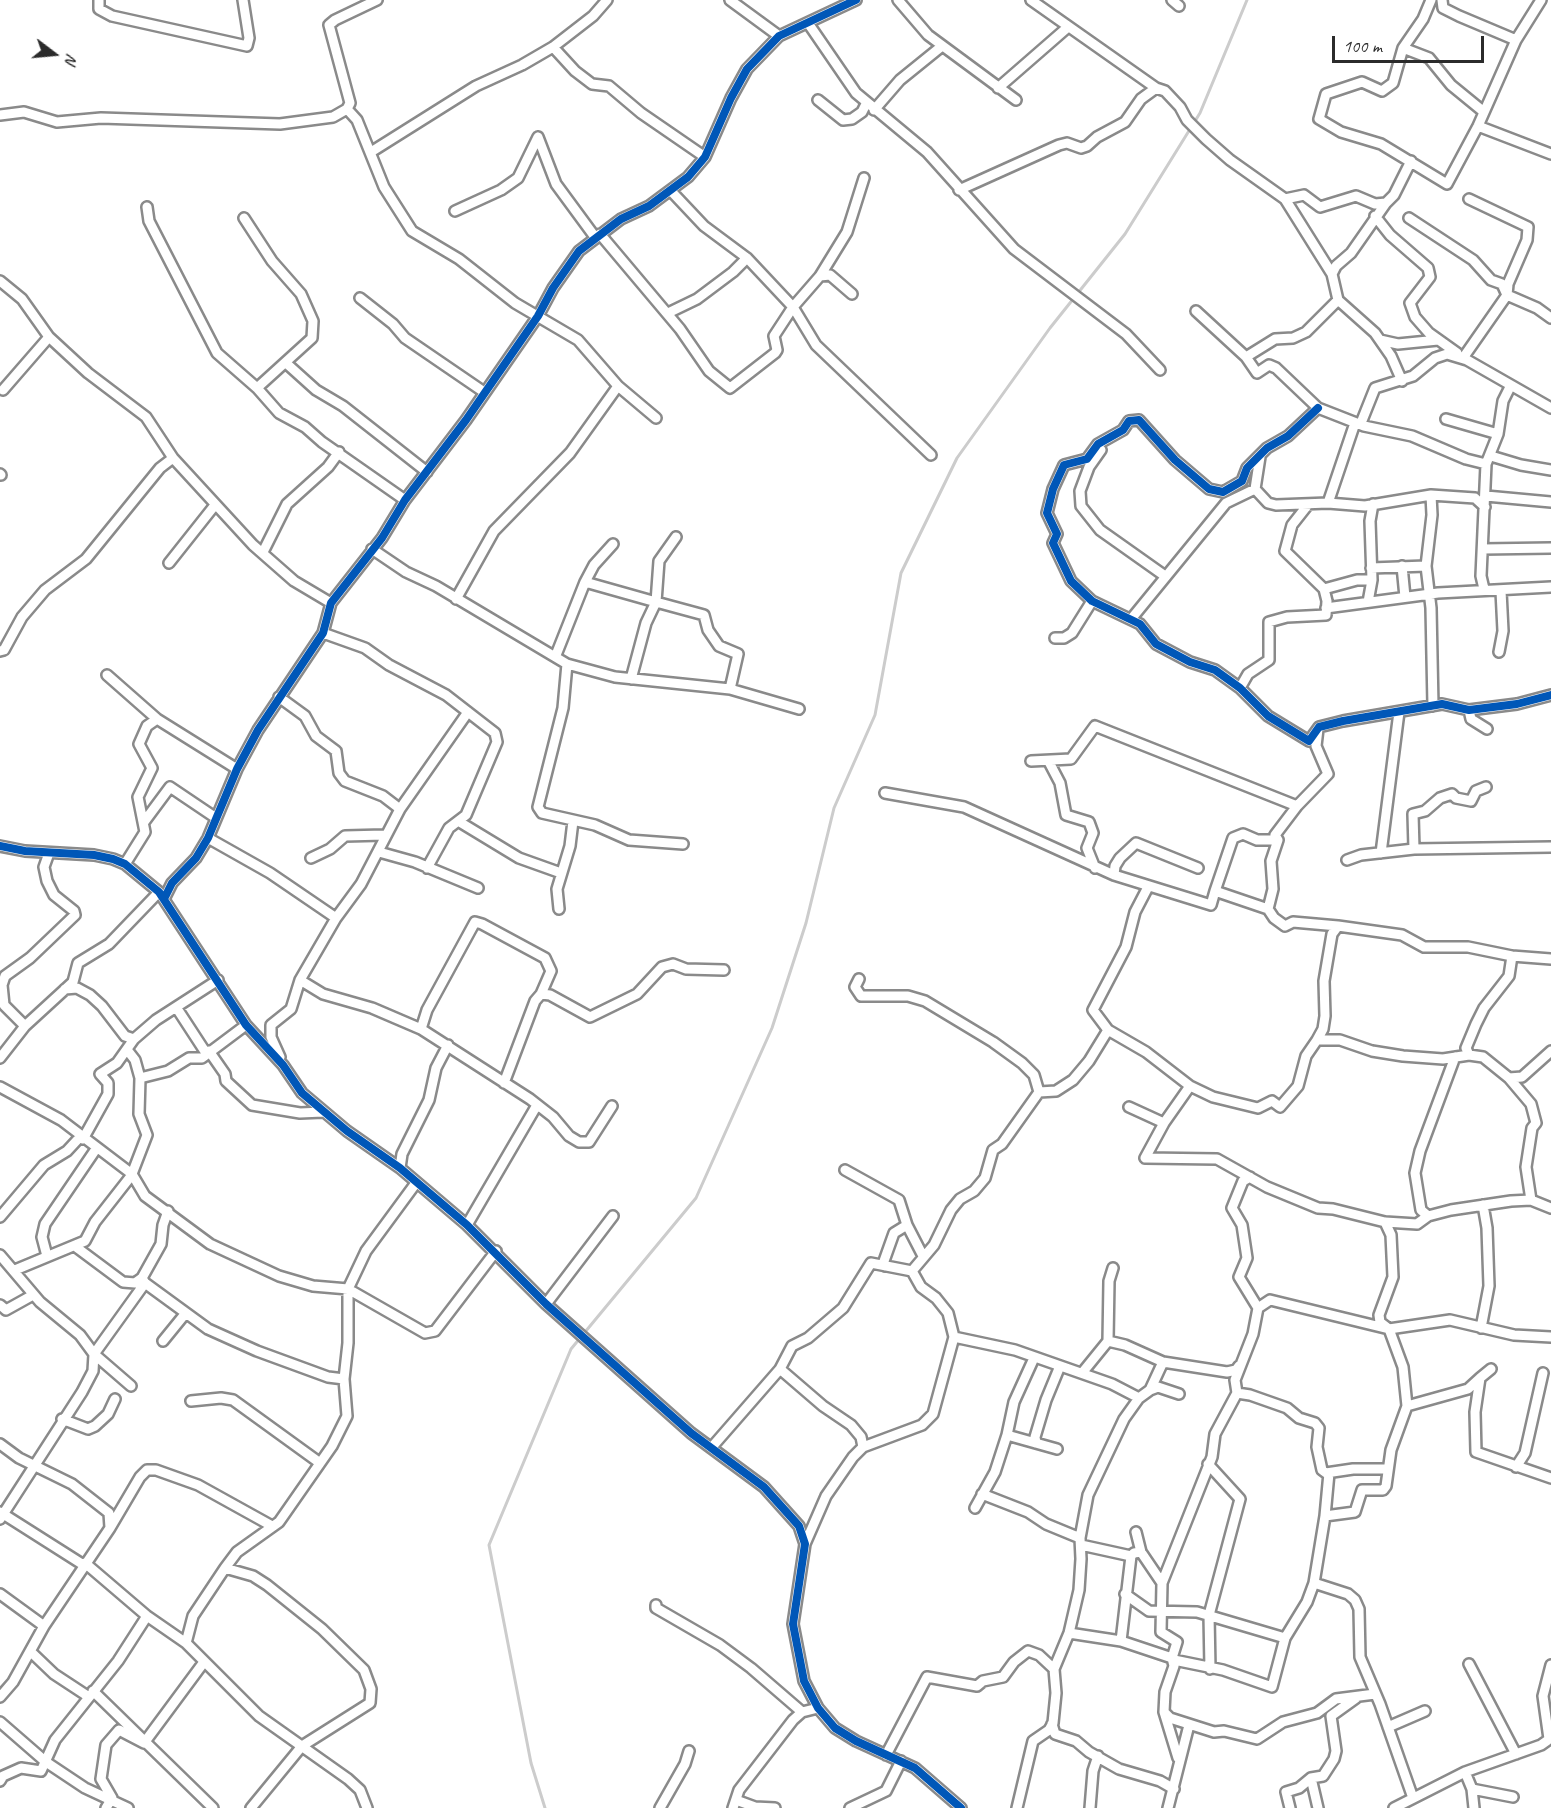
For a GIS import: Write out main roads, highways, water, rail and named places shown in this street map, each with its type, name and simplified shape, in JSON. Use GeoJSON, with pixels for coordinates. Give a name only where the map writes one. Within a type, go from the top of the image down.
{"type":"FeatureCollection","features":[{"type":"Feature","properties":{"kind":"waterway"},"geometry":{"type":"LineString","coordinates":[[545,1808],[531,1763],[489,1545],[571,1349],[696,1198],[772,1028],[806,923],[834,808],[875,715],[901,573],[957,458],[1050,328],[1125,234],[1200,113],[1247,0]]}}]}
